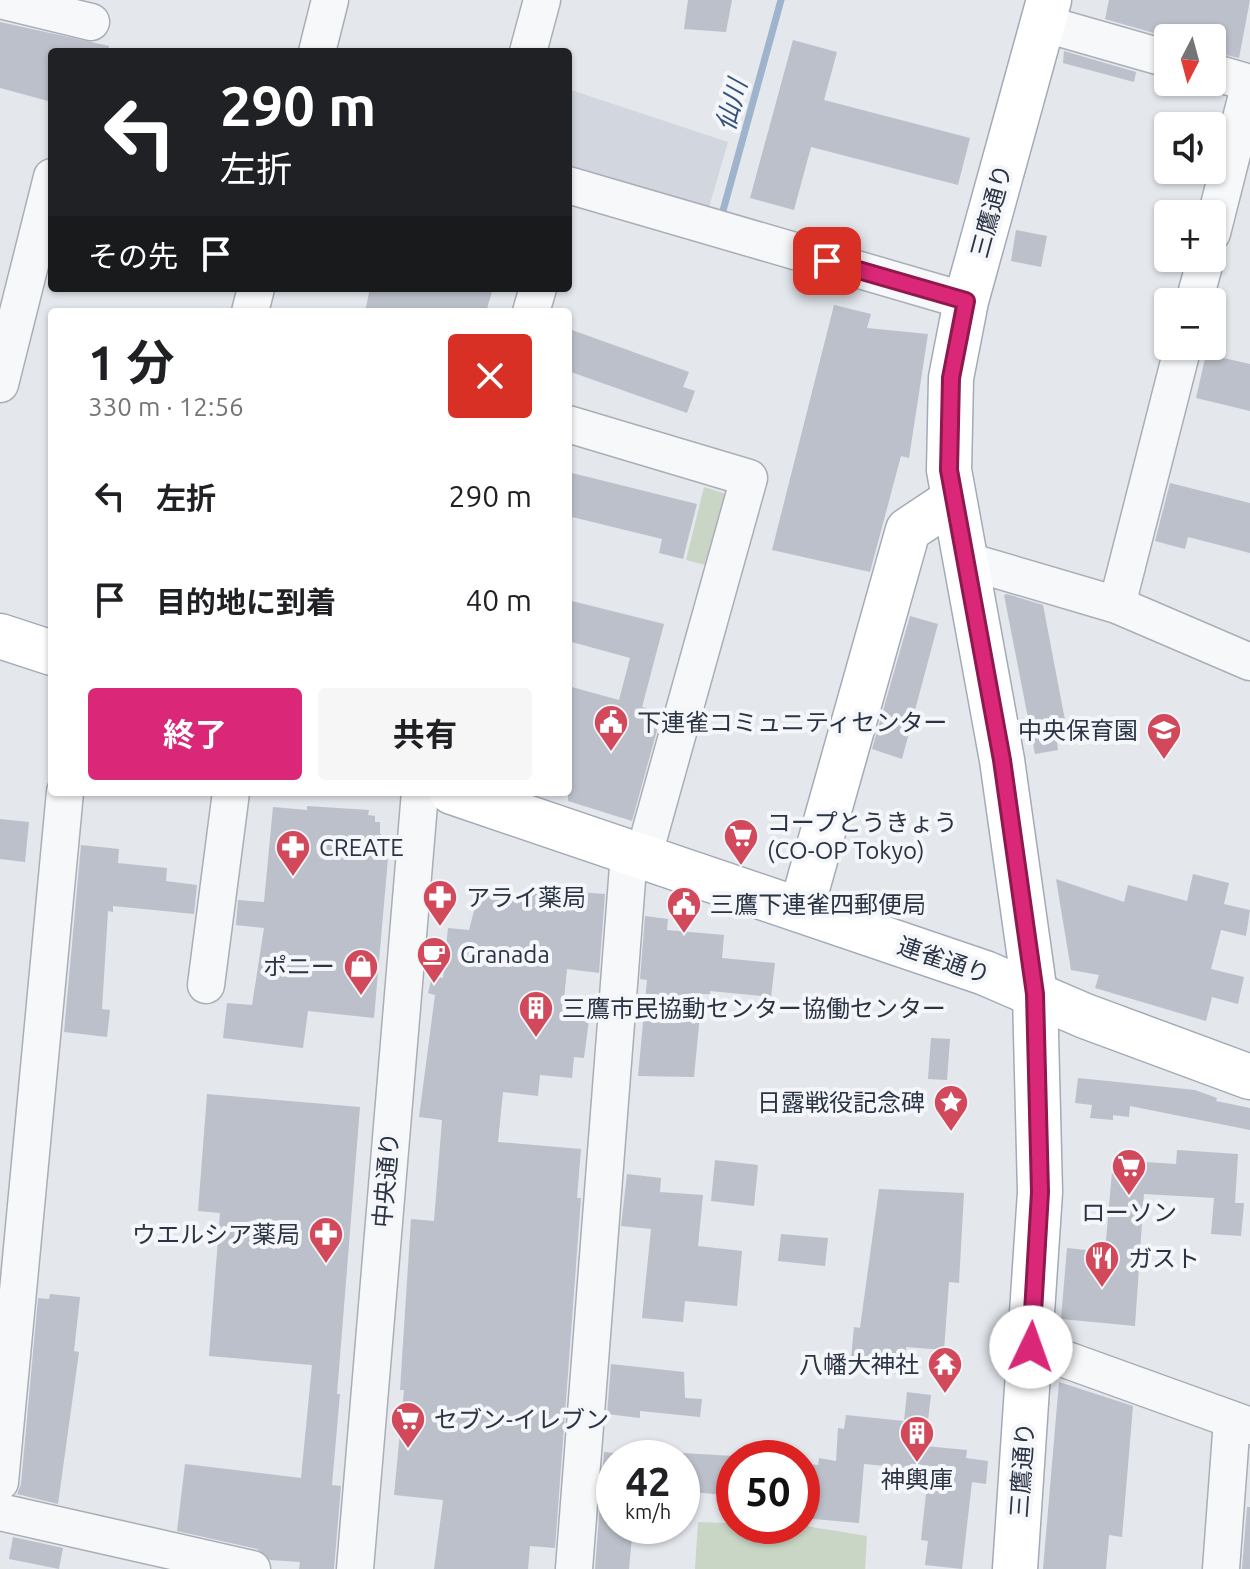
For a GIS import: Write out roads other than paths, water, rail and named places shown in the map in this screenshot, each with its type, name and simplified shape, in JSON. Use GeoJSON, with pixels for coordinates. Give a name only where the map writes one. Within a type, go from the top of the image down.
{"type":"FeatureCollection","features":[{"type":"Feature","properties":{"kind":"main road","name":"三鷹通り"},"geometry":{"type":"LineString","coordinates":[[1015,1569],[1040,1192],[1035,994],[1002,760],[949,470],[951,378],[966,301],[1046,12]]}},
{"type":"Feature","properties":{"kind":"main road"},"geometry":{"type":"LineString","coordinates":[[801,910],[908,530],[953,500]]}},
{"type":"Feature","properties":{"kind":"main road"},"geometry":{"type":"LineString","coordinates":[[0,636],[48,652]]}},
{"type":"Feature","properties":{"kind":"main road","name":"連雀通り"},"geometry":{"type":"LineString","coordinates":[[464,796],[801,910],[1035,994],[1250,1077]]}},
{"type":"Feature","properties":{"kind":"street"},"geometry":{"type":"LineString","coordinates":[[0,0],[90,25]]}},
{"type":"Feature","properties":{"kind":"street"},"geometry":{"type":"LineString","coordinates":[[318,48],[330,0]]}},
{"type":"Feature","properties":{"kind":"street"},"geometry":{"type":"LineString","coordinates":[[529,48],[542,0]]}},
{"type":"Feature","properties":{"kind":"street"},"geometry":{"type":"LineString","coordinates":[[1046,12],[1154,54]]}},
{"type":"Feature","properties":{"kind":"street"},"geometry":{"type":"LineString","coordinates":[[1220,200],[1250,83],[1226,76]]}},
{"type":"Feature","properties":{"kind":"street"},"geometry":{"type":"LineString","coordinates":[[572,186],[966,301]]}},
{"type":"Feature","properties":{"kind":"street"},"geometry":{"type":"LineString","coordinates":[[0,384],[48,193]]}},
{"type":"Feature","properties":{"kind":"street"},"geometry":{"type":"LineString","coordinates":[[1117,605],[1179,360]]}},
{"type":"Feature","properties":{"kind":"street"},"geometry":{"type":"LineString","coordinates":[[572,425],[749,478],[636,856],[574,1569]]}},
{"type":"Feature","properties":{"kind":"street"},"geometry":{"type":"LineString","coordinates":[[964,560],[1117,605],[1250,662]]}},
{"type":"Feature","properties":{"kind":"street"},"geometry":{"type":"LineString","coordinates":[[0,1482],[65,796]]}},
{"type":"Feature","properties":{"kind":"street"},"geometry":{"type":"LineString","coordinates":[[206,985],[230,796]]}},
{"type":"Feature","properties":{"kind":"street","name":"中央通り"},"geometry":{"type":"LineString","coordinates":[[355,1569],[420,796]]}},
{"type":"Feature","properties":{"kind":"street"},"geometry":{"type":"LineString","coordinates":[[1031,1347],[1241,1423],[1221,1569]]}},
{"type":"Feature","properties":{"kind":"street"},"geometry":{"type":"LineString","coordinates":[[0,1512],[164,1560],[252,1569]]}},
{"type":"Feature","properties":{"kind":"waterway","name":"仙川"},"geometry":{"type":"LineString","coordinates":[[721,218],[781,0]]}},
{"type":"Feature","properties":{"kind":"place","name":"下連雀コミュニティセンター"},"geometry":{"type":"Point","coordinates":[611,753]}},
{"type":"Feature","properties":{"kind":"place","name":"中央保育園"},"geometry":{"type":"Point","coordinates":[1164,761]}},
{"type":"Feature","properties":{"kind":"place","name":"コープとうきょう (CO-OP Tokyo)"},"geometry":{"type":"Point","coordinates":[741,867]}},
{"type":"Feature","properties":{"kind":"place","name":"CREATE"},"geometry":{"type":"Point","coordinates":[293,878]}},
{"type":"Feature","properties":{"kind":"place","name":"アライ薬局"},"geometry":{"type":"Point","coordinates":[440,928]}},
{"type":"Feature","properties":{"kind":"place","name":"三鷹下連雀四郵便局"},"geometry":{"type":"Point","coordinates":[684,935]}},
{"type":"Feature","properties":{"kind":"place","name":"Granada"},"geometry":{"type":"Point","coordinates":[434,985]}},
{"type":"Feature","properties":{"kind":"place","name":"ポニー"},"geometry":{"type":"Point","coordinates":[361,997]}},
{"type":"Feature","properties":{"kind":"place","name":"三鷹市民協動センター協働センター"},"geometry":{"type":"Point","coordinates":[536,1039]}},
{"type":"Feature","properties":{"kind":"place","name":"日露戦役記念碑"},"geometry":{"type":"Point","coordinates":[951,1133]}},
{"type":"Feature","properties":{"kind":"place","name":"ローソン"},"geometry":{"type":"Point","coordinates":[1129,1197]}},
{"type":"Feature","properties":{"kind":"place","name":"ウエルシア薬局"},"geometry":{"type":"Point","coordinates":[326,1265]}},
{"type":"Feature","properties":{"kind":"place","name":"ガスト"},"geometry":{"type":"Point","coordinates":[1102,1289]}},
{"type":"Feature","properties":{"kind":"place","name":"八幡大神社"},"geometry":{"type":"Point","coordinates":[945,1395]}},
{"type":"Feature","properties":{"kind":"place","name":"セブン-イレブン"},"geometry":{"type":"Point","coordinates":[408,1450]}},
{"type":"Feature","properties":{"kind":"place","name":"神輿庫"},"geometry":{"type":"Point","coordinates":[917,1464]}}]}
